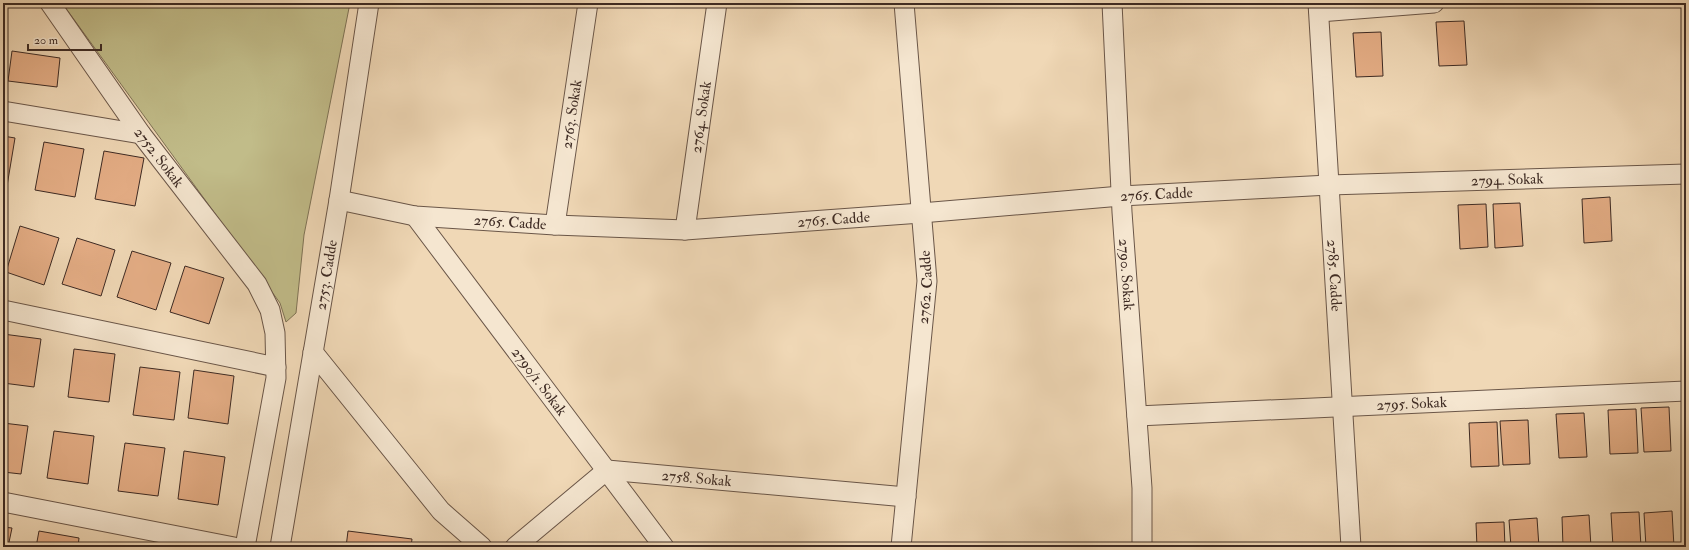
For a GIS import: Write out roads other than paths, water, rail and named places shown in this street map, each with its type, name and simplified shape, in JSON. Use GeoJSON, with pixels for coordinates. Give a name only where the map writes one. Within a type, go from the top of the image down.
{"type":"FeatureCollection","features":[{"type":"Feature","properties":{"kind":"street","name":"2752. Sokak"},"geometry":{"type":"LineString","coordinates":[[50,3],[141,134],[257,284],[270,310],[275,333],[276,378],[245,547]]}},
{"type":"Feature","properties":{"kind":"street","name":"2753. Cadde"},"geometry":{"type":"LineString","coordinates":[[280,547],[339,200],[369,3]]}},
{"type":"Feature","properties":{"kind":"street","name":"2763. Sokak"},"geometry":{"type":"LineString","coordinates":[[555,225],[588,3]]}},
{"type":"Feature","properties":{"kind":"street","name":"2764. Sokak"},"geometry":{"type":"LineString","coordinates":[[685,230],[717,3]]}},
{"type":"Feature","properties":{"kind":"street","name":"2762. Cadde"},"geometry":{"type":"LineString","coordinates":[[901,547],[927,281],[904,3]]}},
{"type":"Feature","properties":{"kind":"street","name":"2790. Sokak"},"geometry":{"type":"LineString","coordinates":[[1112,3],[1122,196],[1142,488],[1142,547]]}},
{"type":"Feature","properties":{"kind":"street"},"geometry":{"type":"LineString","coordinates":[[1319,8],[1434,3]]}},
{"type":"Feature","properties":{"kind":"street","name":"2785. Cadde"},"geometry":{"type":"LineString","coordinates":[[1319,8],[1351,547]]}},
{"type":"Feature","properties":{"kind":"street"},"geometry":{"type":"LineString","coordinates":[[3,111],[141,134]]}},
{"type":"Feature","properties":{"kind":"street","name":"2794. Sokak"},"geometry":{"type":"LineString","coordinates":[[1329,185],[1686,174]]}},
{"type":"Feature","properties":{"kind":"street","name":"2765. Cadde"},"geometry":{"type":"LineString","coordinates":[[339,200],[415,216],[555,225],[685,230],[921,213],[1122,196],[1329,185]]}},
{"type":"Feature","properties":{"kind":"street","name":"2790/1. Sokak"},"geometry":{"type":"LineString","coordinates":[[415,216],[664,547]]}},
{"type":"Feature","properties":{"kind":"street"},"geometry":{"type":"LineString","coordinates":[[3,310],[276,367]]}},
{"type":"Feature","properties":{"kind":"street"},"geometry":{"type":"LineString","coordinates":[[313,352],[441,511],[482,547]]}},
{"type":"Feature","properties":{"kind":"street","name":"2795. Sokak"},"geometry":{"type":"LineString","coordinates":[[1137,416],[1686,391]]}},
{"type":"Feature","properties":{"kind":"street"},"geometry":{"type":"LineString","coordinates":[[515,547],[606,470]]}},
{"type":"Feature","properties":{"kind":"street","name":"2758. Sokak"},"geometry":{"type":"LineString","coordinates":[[606,470],[906,497]]}},
{"type":"Feature","properties":{"kind":"street"},"geometry":{"type":"LineString","coordinates":[[3,502],[234,547]]}}]}
